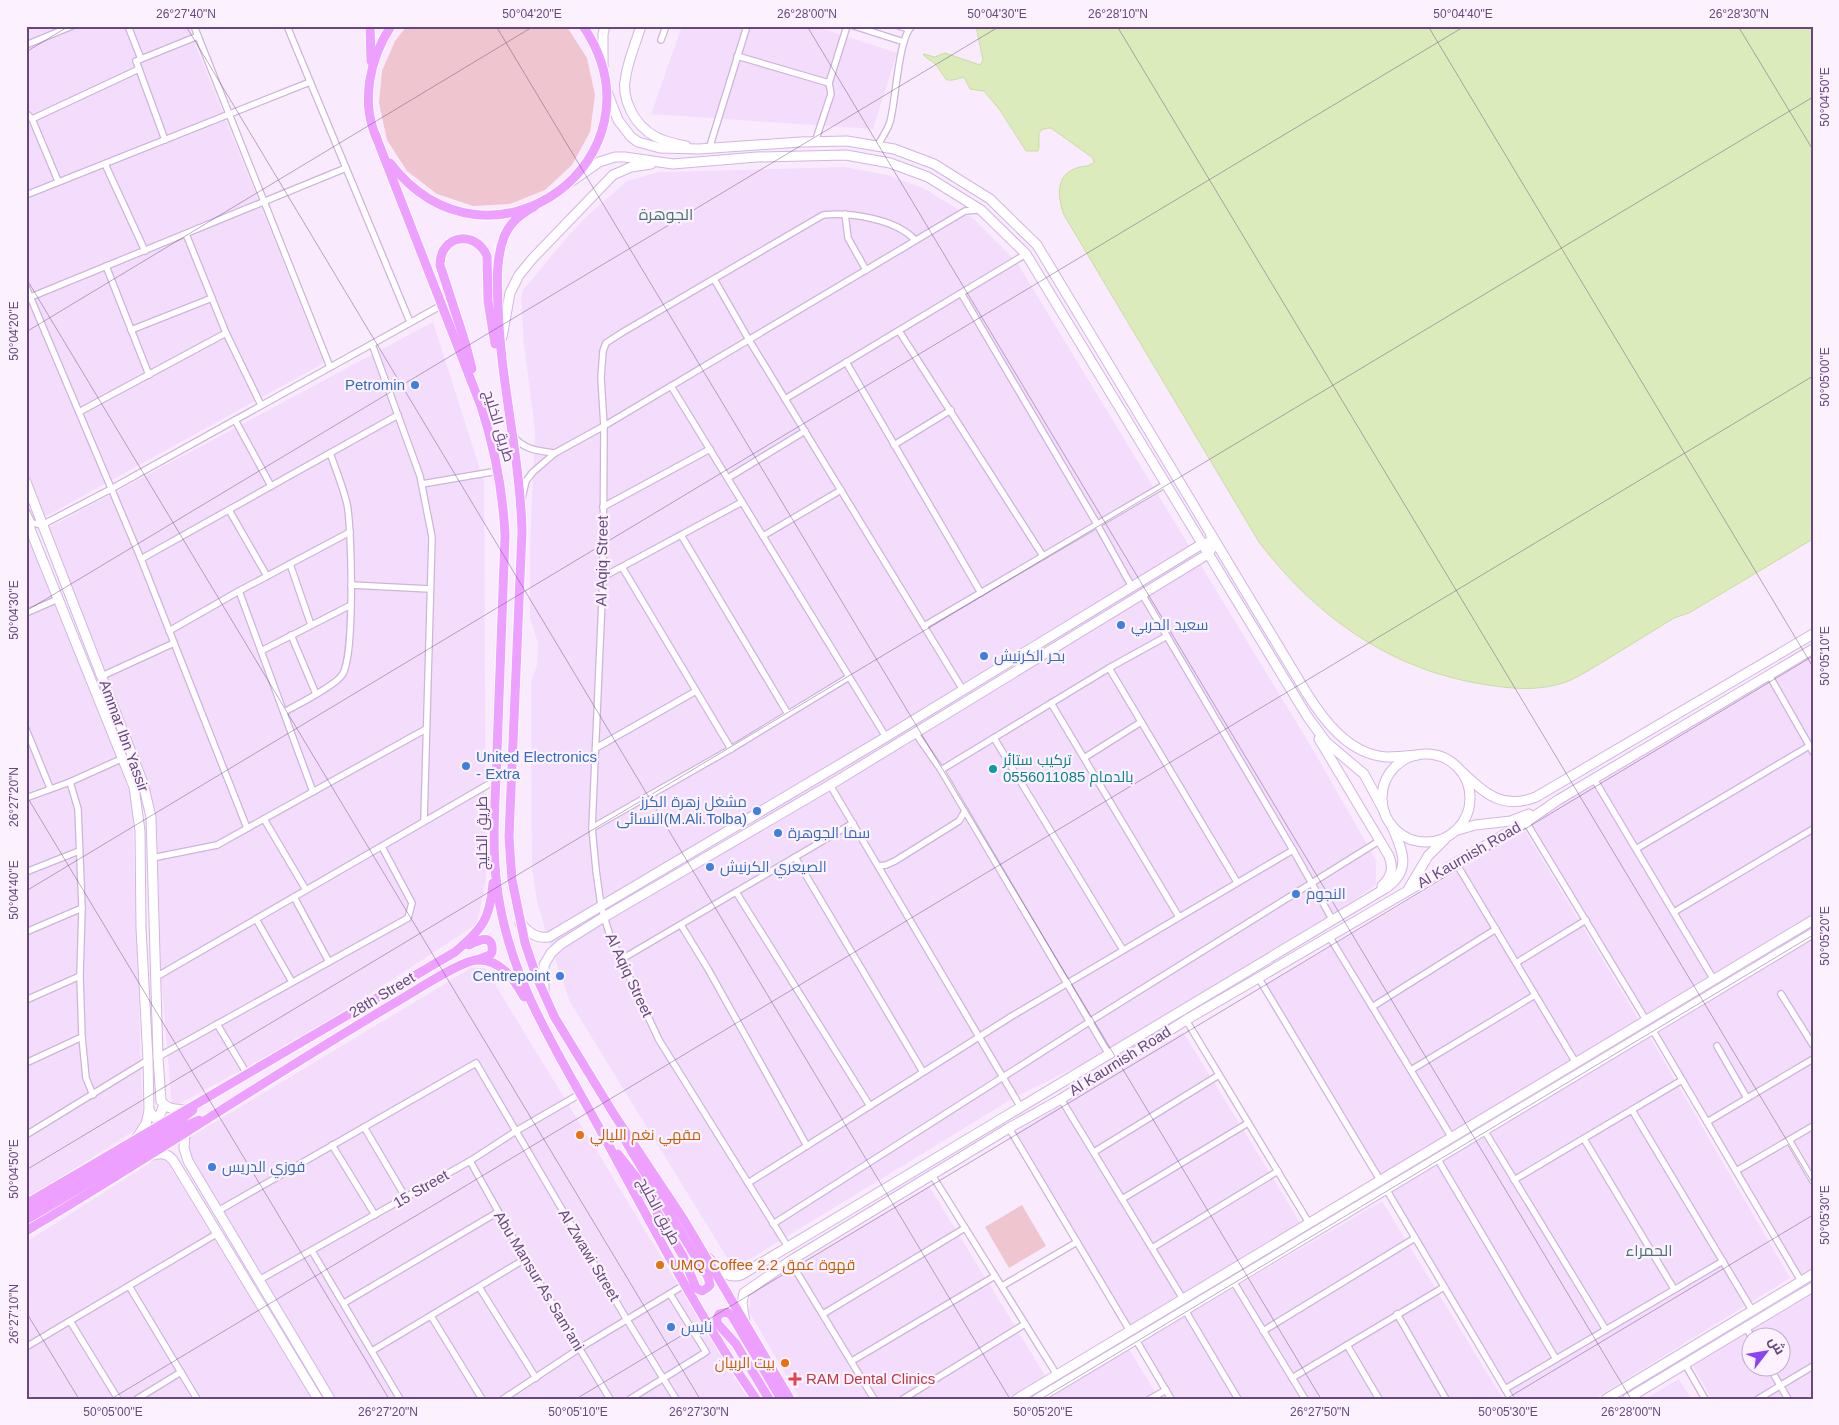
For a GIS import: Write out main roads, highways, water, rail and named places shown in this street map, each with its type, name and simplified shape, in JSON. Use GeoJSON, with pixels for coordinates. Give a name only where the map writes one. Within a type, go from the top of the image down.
{"type":"FeatureCollection","features":[{"type":"Feature","properties":{"kind":"main road"},"geometry":{"type":"LineString","coordinates":[[370,26],[372,58],[369,99],[371,117],[375,134],[390,164],[401,178],[418,192],[440,205],[471,214],[487,215],[504,214],[535,206],[560,191],[572,181],[592,155],[603,124],[607,92],[603,66],[590,36],[583,26]]}},
{"type":"Feature","properties":{"kind":"main road"},"geometry":{"type":"LineString","coordinates":[[370,82],[375,58],[391,26]]}},
{"type":"Feature","properties":{"kind":"main road","name":"طريق الخليج"},"geometry":{"type":"LineString","coordinates":[[375,134],[481,406],[490,436],[504,505],[505,536],[494,858],[496,885],[503,921],[526,992],[540,1022],[684,1285],[722,1349],[756,1399]]}},
{"type":"Feature","properties":{"kind":"main road","name":"طريق الخليج"},"geometry":{"type":"LineString","coordinates":[[535,206],[517,218],[508,229],[502,245],[497,289],[500,347],[521,503],[522,531],[509,837],[512,880],[520,923],[530,959],[544,996],[555,1018],[629,1138],[667,1193],[706,1256],[790,1399]]}},
{"type":"Feature","properties":{"kind":"main road"},"geometry":{"type":"LineString","coordinates":[[481,406],[466,346],[440,265],[440,258],[445,248],[456,240],[474,241],[484,250],[487,256],[490,321],[506,391]]}},
{"type":"Feature","properties":{"kind":"main road","name":"28th Street"},"geometry":{"type":"LineString","coordinates":[[26,1204],[455,952],[477,932],[486,918],[492,898],[494,858]]}},
{"type":"Feature","properties":{"kind":"main road"},"geometry":{"type":"LineString","coordinates":[[455,952],[481,939],[489,940],[492,944],[492,952],[490,955],[477,960]]}},
{"type":"Feature","properties":{"kind":"main road"},"geometry":{"type":"LineString","coordinates":[[477,960],[490,962],[505,970],[511,976],[540,1022]]}},
{"type":"Feature","properties":{"kind":"main road","name":"28th Street"},"geometry":{"type":"LineString","coordinates":[[26,1231],[153,1155],[374,1015],[460,966],[477,960]]}},
{"type":"Feature","properties":{"kind":"main road","name":"28th Street"},"geometry":{"type":"LineString","coordinates":[[26,1212],[179,1121],[223,1088]]}},
{"type":"Feature","properties":{"kind":"main road"},"geometry":{"type":"LineString","coordinates":[[601,1132],[636,1177],[687,1263],[696,1288],[702,1291],[707,1288],[710,1285],[708,1277],[622,1136],[602,1094]]}},
{"type":"Feature","properties":{"kind":"main road","name":"28th Street"},"geometry":{"type":"LineString","coordinates":[[26,1220],[183,1127],[225,1109]]}},
{"type":"Feature","properties":{"kind":"main road"},"geometry":{"type":"LineString","coordinates":[[769,1399],[736,1344],[717,1323],[719,1314],[727,1312],[732,1316],[781,1399]]}},
{"type":"Feature","properties":{"kind":"place","name":"Petromin"},"geometry":{"type":"Point","coordinates":[415,385]}},
{"type":"Feature","properties":{"kind":"place","name":"سعيد الحربي"},"geometry":{"type":"Point","coordinates":[1121,625]}},
{"type":"Feature","properties":{"kind":"place","name":"بحر الكرنيش"},"geometry":{"type":"Point","coordinates":[984,656]}},
{"type":"Feature","properties":{"kind":"place","name":"United Electronics - Extra"},"geometry":{"type":"Point","coordinates":[466,766]}},
{"type":"Feature","properties":{"kind":"place","name":"تركيب ستائر بالدمام 0556011085"},"geometry":{"type":"Point","coordinates":[993,769]}},
{"type":"Feature","properties":{"kind":"place","name":"مشغل زهرة الكرز النسائى(M.Ali.Tolba)"},"geometry":{"type":"Point","coordinates":[757,811]}},
{"type":"Feature","properties":{"kind":"place","name":"سما الجوهرة"},"geometry":{"type":"Point","coordinates":[778,833]}},
{"type":"Feature","properties":{"kind":"place","name":"الصيعري الكرنيش"},"geometry":{"type":"Point","coordinates":[710,867]}},
{"type":"Feature","properties":{"kind":"place","name":"النجوم"},"geometry":{"type":"Point","coordinates":[1296,894]}},
{"type":"Feature","properties":{"kind":"place","name":"Centrepoint"},"geometry":{"type":"Point","coordinates":[560,976]}},
{"type":"Feature","properties":{"kind":"place","name":"مقهي نغم الليالي"},"geometry":{"type":"Point","coordinates":[580,1135]}},
{"type":"Feature","properties":{"kind":"place","name":"فوزي الدريس"},"geometry":{"type":"Point","coordinates":[212,1167]}},
{"type":"Feature","properties":{"kind":"place","name":"UMQ Coffee 2.2 قهوة عمق"},"geometry":{"type":"Point","coordinates":[660,1265]}},
{"type":"Feature","properties":{"kind":"place","name":"نايس"},"geometry":{"type":"Point","coordinates":[671,1327]}},
{"type":"Feature","properties":{"kind":"place","name":"بيت الربيان"},"geometry":{"type":"Point","coordinates":[785,1363]}},
{"type":"Feature","properties":{"kind":"place","name":"RAM Dental Clinics"},"geometry":{"type":"Point","coordinates":[795,1379]}},
{"type":"Feature","properties":{"kind":"district","name":"الجوهرة"},"geometry":{"type":"Point","coordinates":[666,214]}},
{"type":"Feature","properties":{"kind":"district","name":"الحمراء"},"geometry":{"type":"Point","coordinates":[1649,1250]}}]}
